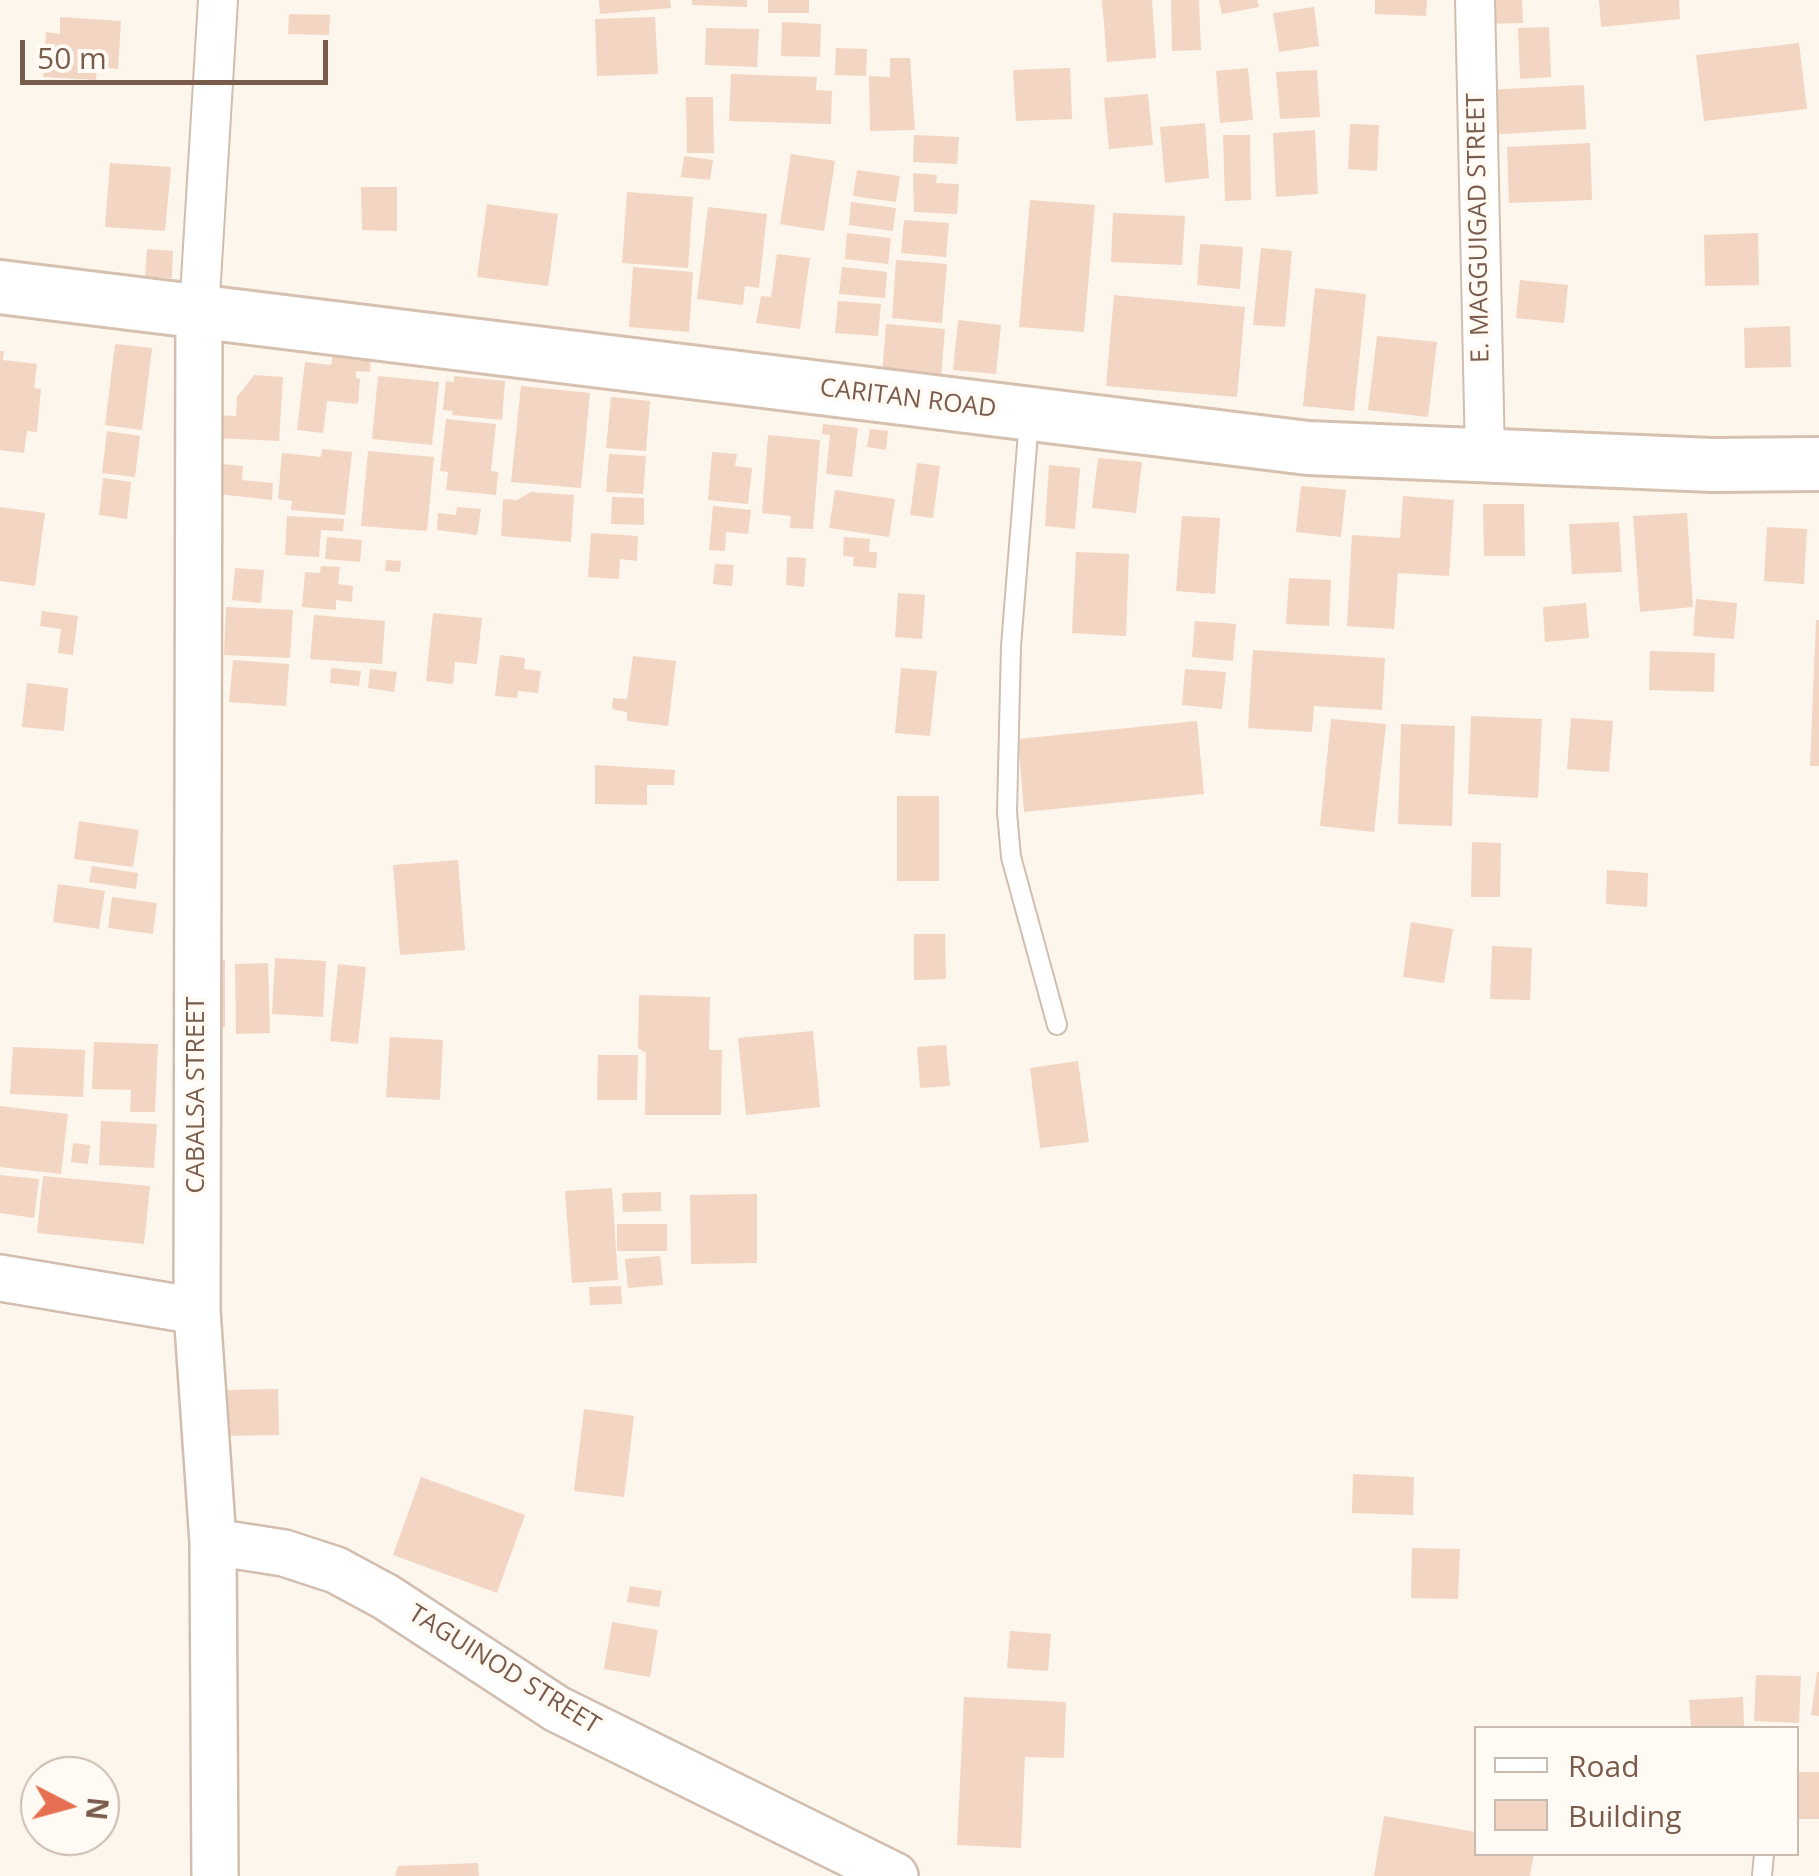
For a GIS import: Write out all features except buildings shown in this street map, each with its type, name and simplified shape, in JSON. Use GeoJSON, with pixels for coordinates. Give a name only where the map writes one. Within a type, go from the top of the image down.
{"type":"FeatureCollection","features":[{"type":"Feature","properties":{"kind":"main road","name":"CARITAN ROAD"},"geometry":{"type":"LineString","coordinates":[[0,288],[1308,448],[1819,464]]}},
{"type":"Feature","properties":{"kind":"street"},"geometry":{"type":"LineString","coordinates":[[199,313],[218,0]]}},
{"type":"Feature","properties":{"kind":"street","name":"E. MAGGUIGAD STREET"},"geometry":{"type":"LineString","coordinates":[[1475,0],[1485,456]]}},
{"type":"Feature","properties":{"kind":"street","name":"CABALSA STREET"},"geometry":{"type":"LineString","coordinates":[[199,313],[197,1310],[214,1542],[215,1876]]}},
{"type":"Feature","properties":{"kind":"street"},"geometry":{"type":"LineString","coordinates":[[0,1278],[197,1310]]}},
{"type":"Feature","properties":{"kind":"street","name":"TAGUINOD STREET"},"geometry":{"type":"LineString","coordinates":[[214,1542],[284,1553],[336,1570],[386,1597],[558,1709],[895,1876]]}},
{"type":"Feature","properties":{"kind":"lane"},"geometry":{"type":"LineString","coordinates":[[1030,414],[1011,646],[1007,812],[1011,858],[1056,1026]]}}]}
